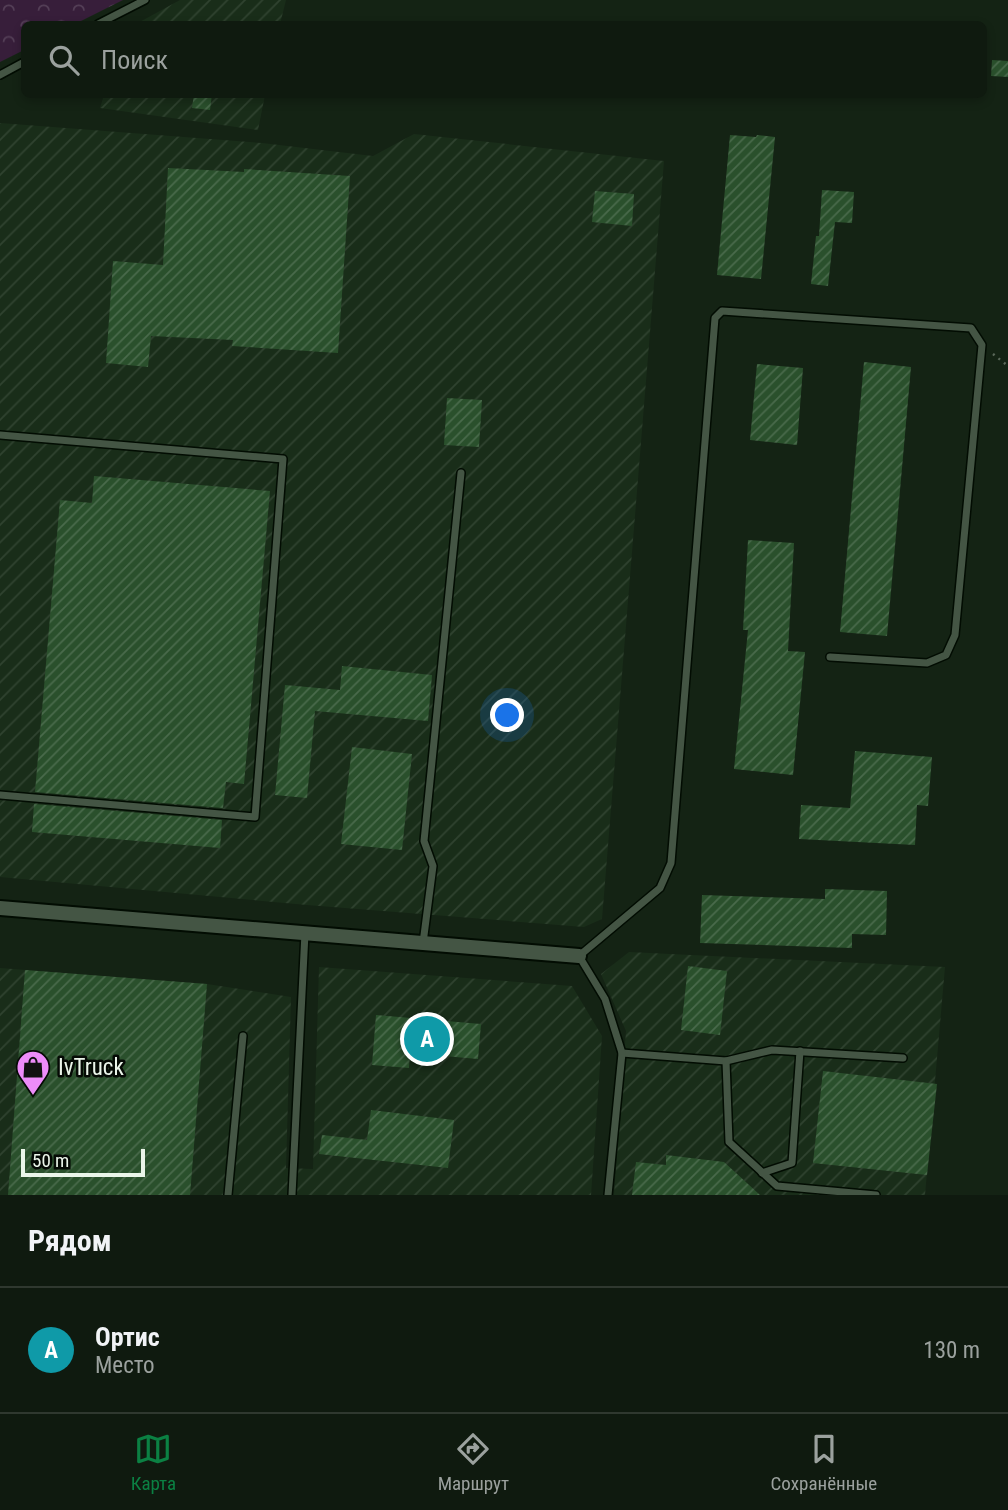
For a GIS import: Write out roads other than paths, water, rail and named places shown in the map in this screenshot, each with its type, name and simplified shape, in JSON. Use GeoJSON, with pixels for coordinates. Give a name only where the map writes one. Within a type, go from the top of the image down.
{"type":"FeatureCollection","features":[{"type":"Feature","properties":{"kind":"street"},"geometry":{"type":"LineString","coordinates":[[0,908],[579,956]]}},
{"type":"Feature","properties":{"kind":"lane"},"geometry":{"type":"LineString","coordinates":[[104,21],[145,0]]}},
{"type":"Feature","properties":{"kind":"lane"},"geometry":{"type":"LineString","coordinates":[[0,75],[21,64]]}},
{"type":"Feature","properties":{"kind":"lane"},"geometry":{"type":"LineString","coordinates":[[608,1195],[622,1053],[605,999],[579,956],[660,888],[671,863],[715,318],[722,311],[971,328],[982,345],[955,635],[946,655],[927,663],[830,657]]}},
{"type":"Feature","properties":{"kind":"lane"},"geometry":{"type":"LineString","coordinates":[[0,435],[283,459],[255,817],[0,794]]}},
{"type":"Feature","properties":{"kind":"lane"},"geometry":{"type":"LineString","coordinates":[[423,943],[433,866],[424,841],[461,472]]}},
{"type":"Feature","properties":{"kind":"lane"},"geometry":{"type":"LineString","coordinates":[[292,1195],[305,932]]}},
{"type":"Feature","properties":{"kind":"lane"},"geometry":{"type":"LineString","coordinates":[[228,1195],[243,1036]]}},
{"type":"Feature","properties":{"kind":"lane"},"geometry":{"type":"LineString","coordinates":[[622,1053],[726,1061],[772,1050],[903,1058]]}},
{"type":"Feature","properties":{"kind":"lane"},"geometry":{"type":"LineString","coordinates":[[762,1172],[792,1163],[800,1051]]}},
{"type":"Feature","properties":{"kind":"lane"},"geometry":{"type":"LineString","coordinates":[[726,1061],[729,1142],[777,1186],[876,1195]]}},
{"type":"Feature","properties":{"kind":"place","name":"Ортис"},"geometry":{"type":"Point","coordinates":[427,1039]}},
{"type":"Feature","properties":{"kind":"place","name":"IvTruck"},"geometry":{"type":"Point","coordinates":[33,1097]}}]}
